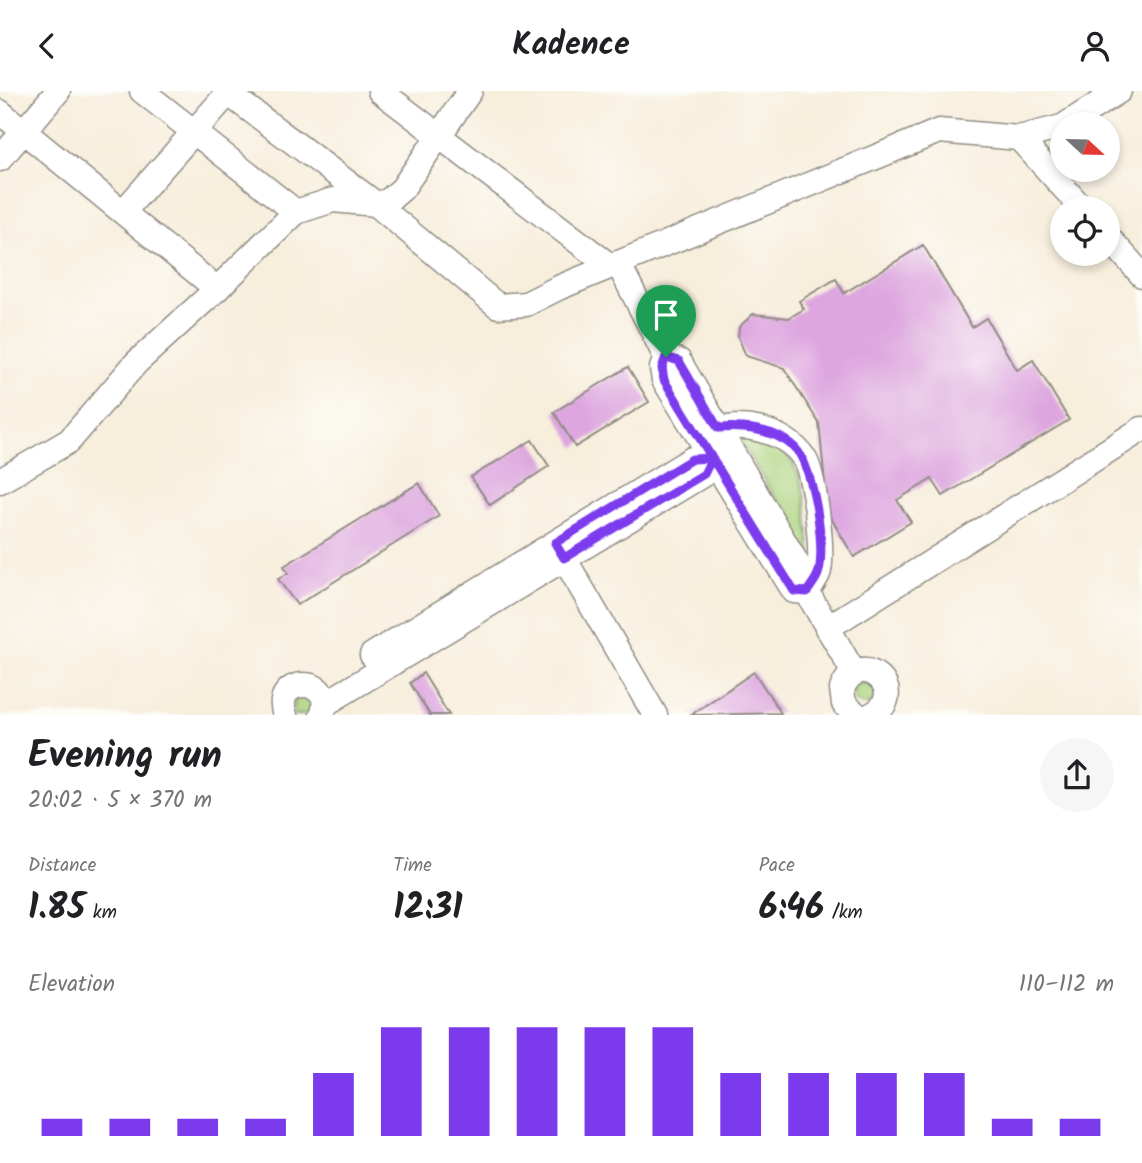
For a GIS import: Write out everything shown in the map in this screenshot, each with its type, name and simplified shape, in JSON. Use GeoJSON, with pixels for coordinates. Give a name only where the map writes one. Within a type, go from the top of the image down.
{"type":"FeatureCollection","features":[{"type":"Feature","properties":{"kind":"street"},"geometry":{"type":"LineString","coordinates":[[0,159],[58,91]]}},
{"type":"Feature","properties":{"kind":"street"},"geometry":{"type":"LineString","coordinates":[[142,91],[296,212]]}},
{"type":"Feature","properties":{"kind":"street"},"geometry":{"type":"LineString","coordinates":[[380,91],[438,138],[614,265],[666,357],[679,361],[715,443],[809,584],[807,592],[854,673]]}},
{"type":"Feature","properties":{"kind":"street"},"geometry":{"type":"LineString","coordinates":[[1086,112],[1119,91]]}},
{"type":"Feature","properties":{"kind":"street"},"geometry":{"type":"LineString","coordinates":[[124,211],[228,92],[376,204],[498,306],[526,304],[939,131],[1018,138],[1050,130]]}},
{"type":"Feature","properties":{"kind":"street"},"geometry":{"type":"LineString","coordinates":[[0,481],[69,441],[136,363],[296,212],[333,200],[376,204],[387,201],[402,189],[468,92]]}},
{"type":"Feature","properties":{"kind":"street"},"geometry":{"type":"LineString","coordinates":[[0,112],[217,289]]}},
{"type":"Feature","properties":{"kind":"street"},"geometry":{"type":"LineString","coordinates":[[1018,138],[1071,196]]}},
{"type":"Feature","properties":{"kind":"street"},"geometry":{"type":"LineString","coordinates":[[1120,250],[1142,275]]}},
{"type":"Feature","properties":{"kind":"street"},"geometry":{"type":"LineString","coordinates":[[285,715],[283,705],[288,691],[300,684],[321,703],[560,550],[704,474],[715,443],[740,426],[779,437],[805,459],[820,532],[819,573],[807,592]]}},
{"type":"Feature","properties":{"kind":"street"},"geometry":{"type":"LineString","coordinates":[[827,628],[1142,429]]}},
{"type":"Feature","properties":{"kind":"street"},"geometry":{"type":"LineString","coordinates":[[560,550],[655,715]]}},
{"type":"Feature","properties":{"kind":"street"},"geometry":{"type":"LineString","coordinates":[[858,715],[849,710],[842,697],[845,681],[854,673],[871,671],[886,686],[887,693],[883,707],[871,715]]}},
{"type":"Feature","properties":{"kind":"green space"},"geometry":{"type":"Polygon","coordinates":[[[737,435],[769,442],[783,451],[793,463],[804,493],[811,558],[737,435]]]}},
{"type":"Feature","properties":{"kind":"green space"},"geometry":{"type":"Polygon","coordinates":[[[861,680],[877,690],[871,704],[862,705],[855,701],[852,689],[861,680]]]}},
{"type":"Feature","properties":{"kind":"green space"},"geometry":{"type":"Polygon","coordinates":[[[311,694],[315,715],[294,715],[294,697],[311,694]]]}},
{"type":"Feature","properties":{"kind":"building"},"geometry":{"type":"Polygon","coordinates":[[[923,245],[972,327],[986,318],[1017,370],[1033,360],[1069,420],[943,496],[932,479],[897,500],[911,522],[854,557],[828,513],[819,423],[784,368],[746,356],[738,337],[739,327],[753,314],[789,318],[804,309],[799,301],[836,279],[844,293],[923,245]]]}},
{"type":"Feature","properties":{"kind":"building"},"geometry":{"type":"Polygon","coordinates":[[[628,367],[649,402],[575,447],[554,412],[628,367]]]}},
{"type":"Feature","properties":{"kind":"building"},"geometry":{"type":"Polygon","coordinates":[[[532,440],[549,466],[490,505],[471,477],[532,440]]]}},
{"type":"Feature","properties":{"kind":"building"},"geometry":{"type":"Polygon","coordinates":[[[419,483],[439,516],[297,605],[278,579],[288,573],[284,566],[419,483]]]}},
{"type":"Feature","properties":{"kind":"building"},"geometry":{"type":"Polygon","coordinates":[[[754,672],[781,713],[691,715],[754,672]]]}},
{"type":"Feature","properties":{"kind":"building"},"geometry":{"type":"Polygon","coordinates":[[[423,673],[449,715],[430,715],[410,683],[423,673]]]}},
{"type":"Feature","properties":{"kind":"route"},"geometry":{"type":"LineString","coordinates":[[666,357],[662,376],[712,458],[692,459],[555,543],[564,558],[704,474],[712,458],[794,591],[807,592],[819,573],[820,532],[805,459],[779,437],[740,426],[718,428],[679,361],[666,357]]}}]}
